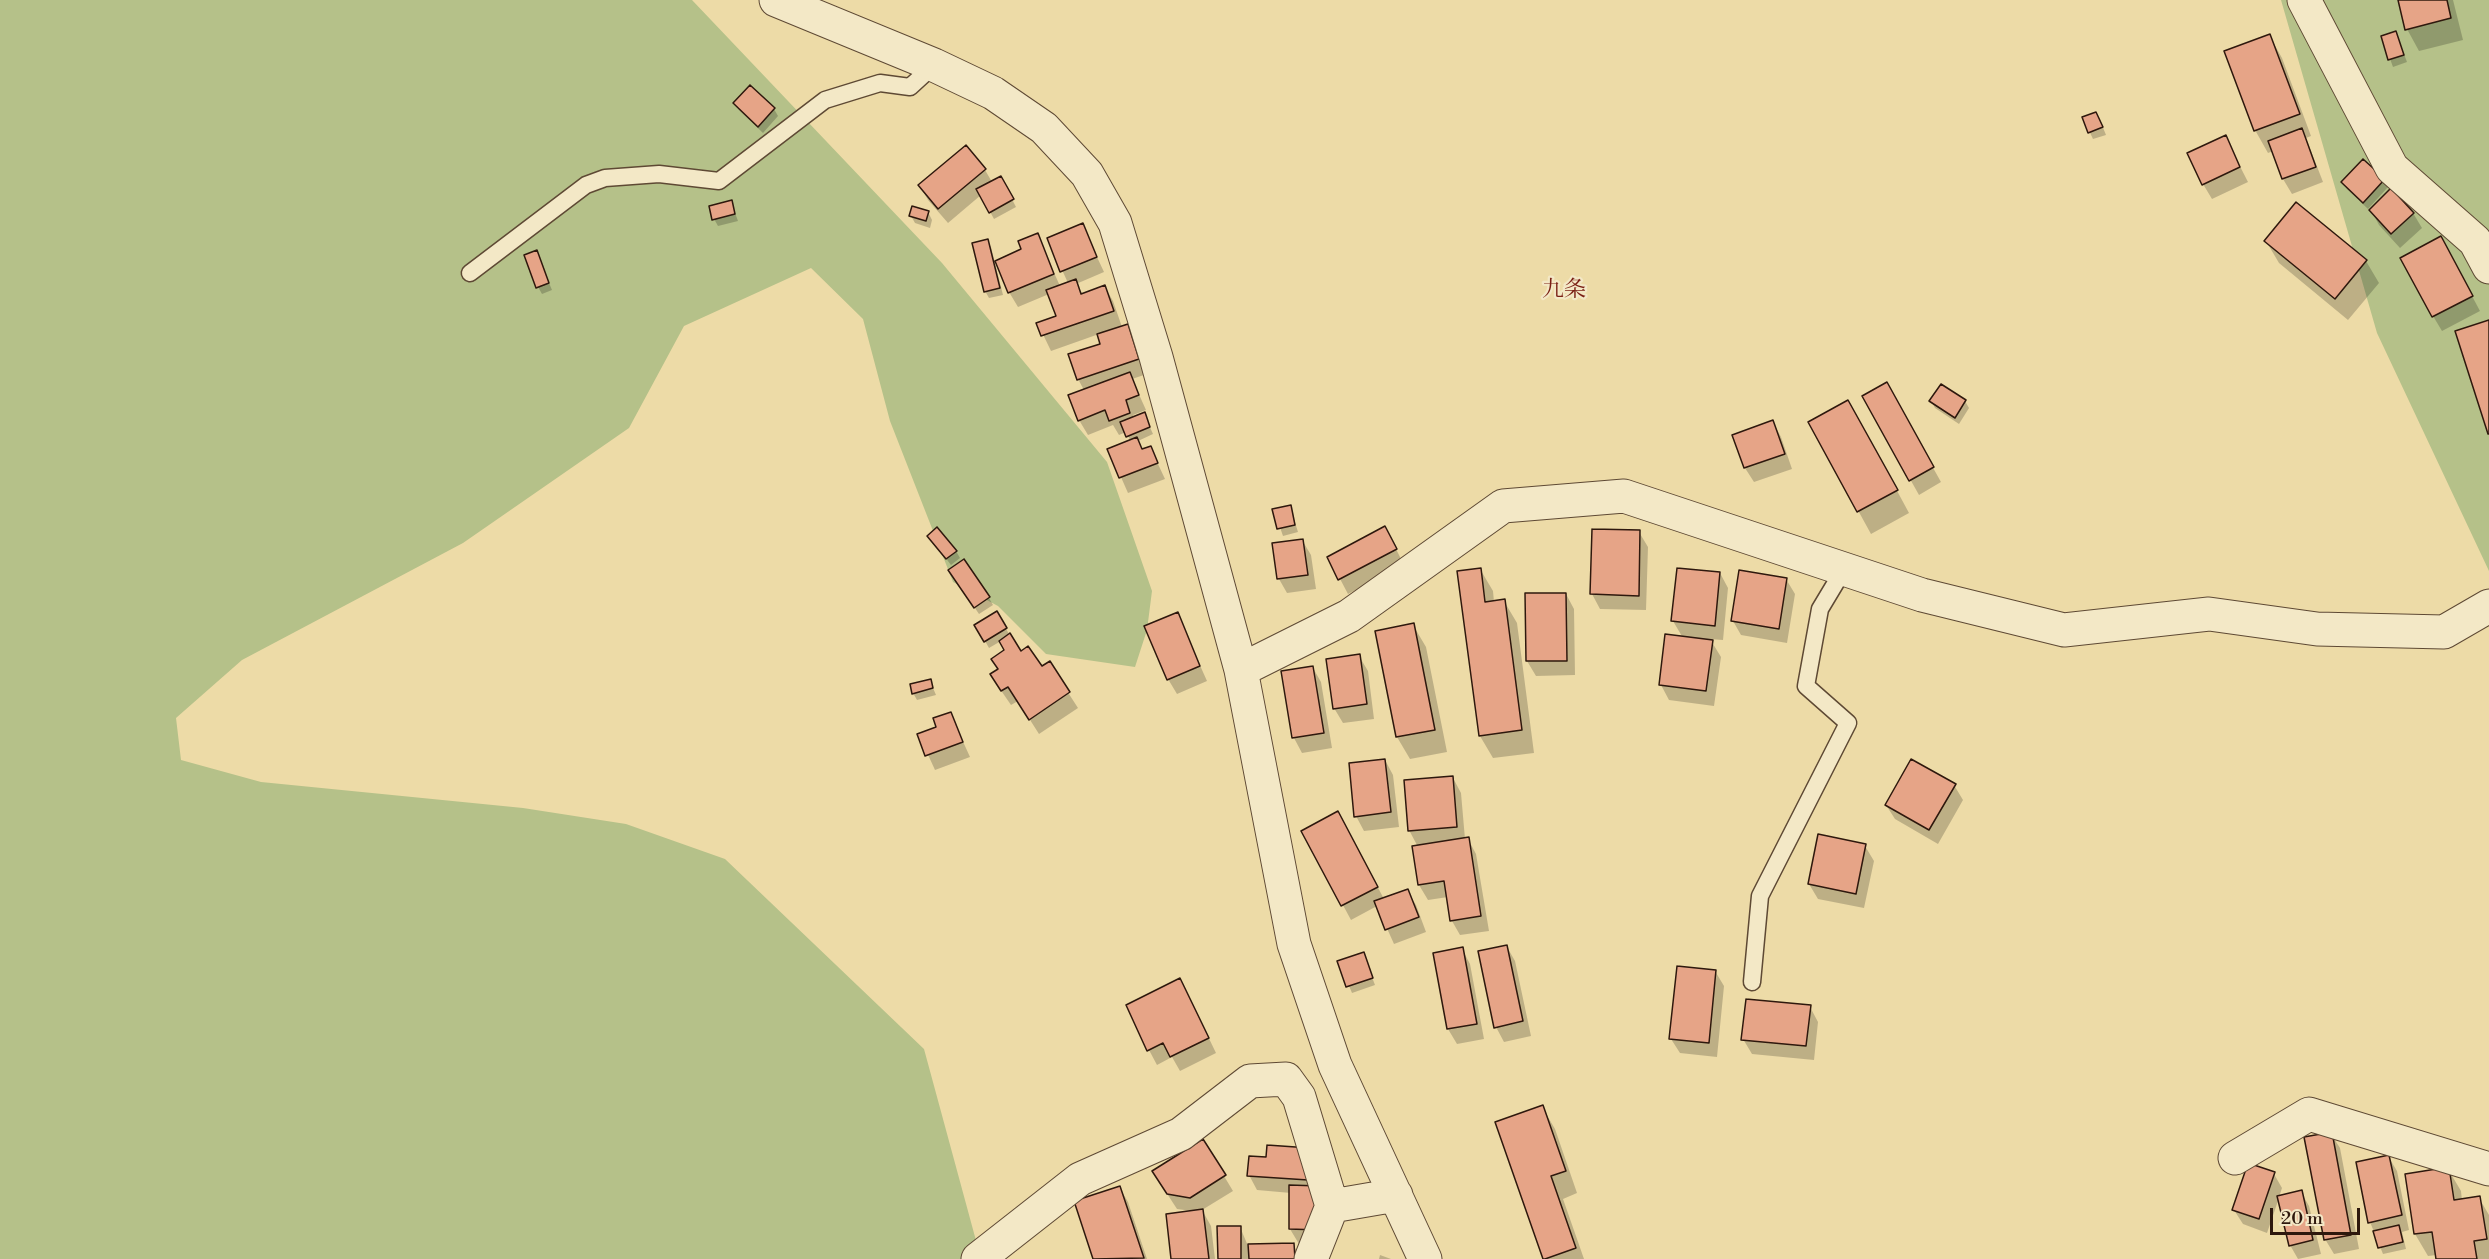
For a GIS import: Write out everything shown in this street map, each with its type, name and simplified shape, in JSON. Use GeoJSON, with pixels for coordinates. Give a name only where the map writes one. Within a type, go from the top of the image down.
{"type":"FeatureCollection","features":[{"type":"Feature","properties":{"kind":"street"},"geometry":{"type":"LineString","coordinates":[[776,0],[934,65],[993,93],[1044,128],[1087,174],[1115,223],[1156,357],[1241,670],[1294,944],[1335,1065],[1425,1259]]}},
{"type":"Feature","properties":{"kind":"street"},"geometry":{"type":"LineString","coordinates":[[2304,0],[2392,168],[2475,242],[2489,267]]}},
{"type":"Feature","properties":{"kind":"street"},"geometry":{"type":"LineString","coordinates":[[1241,670],[1349,616],[1503,506],[1624,496],[1922,595],[2064,630],[2209,614],[2317,629],[2444,633],[2489,606]]}},
{"type":"Feature","properties":{"kind":"street"},"geometry":{"type":"LineString","coordinates":[[978,1259],[1080,1179],[1182,1134],[1250,1082],[1286,1079],[1299,1097],[1332,1206],[1311,1259]]}},
{"type":"Feature","properties":{"kind":"street"},"geometry":{"type":"LineString","coordinates":[[2235,1158],[2309,1114],[2489,1169]]}},
{"type":"Feature","properties":{"kind":"street"},"geometry":{"type":"LineString","coordinates":[[1332,1206],[1396,1195]]}},
{"type":"Feature","properties":{"kind":"lane"},"geometry":{"type":"LineString","coordinates":[[470,273],[586,186],[605,178],[659,174],[719,181],[825,100],[880,83],[910,87],[934,65]]}},
{"type":"Feature","properties":{"kind":"lane"},"geometry":{"type":"LineString","coordinates":[[1752,982],[1760,897],[1848,723],[1806,686],[1820,609],[1844,569]]}},
{"type":"Feature","properties":{"kind":"green space"},"geometry":{"type":"Polygon","coordinates":[[[0,0],[692,0],[942,263],[1107,462],[1152,591],[1147,630],[1135,667],[1046,654],[998,606],[953,582],[890,421],[863,319],[811,268],[684,326],[629,428],[463,543],[242,660],[176,718],[181,760],[261,782],[523,808],[626,824],[725,859],[924,1049],[981,1259],[0,1259],[0,0]]]}},
{"type":"Feature","properties":{"kind":"green space"},"geometry":{"type":"Polygon","coordinates":[[[2281,0],[2489,0],[2489,571],[2377,333],[2281,0]]]}},
{"type":"Feature","properties":{"kind":"building"},"geometry":{"type":"Polygon","coordinates":[[[2398,0],[2447,0],[2451,18],[2405,30],[2398,0]]]}},
{"type":"Feature","properties":{"kind":"building"},"geometry":{"type":"Polygon","coordinates":[[[2396,31],[2404,55],[2388,60],[2381,36],[2396,31]]]}},
{"type":"Feature","properties":{"kind":"building"},"geometry":{"type":"Polygon","coordinates":[[[2270,34],[2300,114],[2254,131],[2224,51],[2270,34]]]}},
{"type":"Feature","properties":{"kind":"building"},"geometry":{"type":"Polygon","coordinates":[[[750,85],[775,108],[758,127],[733,103],[750,85]]]}},
{"type":"Feature","properties":{"kind":"building"},"geometry":{"type":"Polygon","coordinates":[[[2096,112],[2103,127],[2088,133],[2082,117],[2096,112]]]}},
{"type":"Feature","properties":{"kind":"building"},"geometry":{"type":"Polygon","coordinates":[[[2302,128],[2316,167],[2282,179],[2268,141],[2302,128]]]}},
{"type":"Feature","properties":{"kind":"building"},"geometry":{"type":"Polygon","coordinates":[[[2226,135],[2240,167],[2202,185],[2187,153],[2226,135]]]}},
{"type":"Feature","properties":{"kind":"building"},"geometry":{"type":"Polygon","coordinates":[[[966,145],[986,169],[938,209],[918,185],[966,145]]]}},
{"type":"Feature","properties":{"kind":"building"},"geometry":{"type":"Polygon","coordinates":[[[2363,159],[2385,179],[2363,203],[2341,182],[2363,159]]]}},
{"type":"Feature","properties":{"kind":"building"},"geometry":{"type":"Polygon","coordinates":[[[1001,176],[1014,199],[989,213],[976,189],[1001,176]]]}},
{"type":"Feature","properties":{"kind":"building"},"geometry":{"type":"Polygon","coordinates":[[[2391,188],[2414,213],[2391,234],[2369,210],[2391,188]]]}},
{"type":"Feature","properties":{"kind":"building"},"geometry":{"type":"Polygon","coordinates":[[[732,200],[735,214],[712,220],[709,206],[732,200]]]}},
{"type":"Feature","properties":{"kind":"building"},"geometry":{"type":"Polygon","coordinates":[[[2296,202],[2367,260],[2335,299],[2264,241],[2296,202]]]}},
{"type":"Feature","properties":{"kind":"building"},"geometry":{"type":"Polygon","coordinates":[[[912,206],[929,211],[926,221],[909,216],[912,206]]]}},
{"type":"Feature","properties":{"kind":"building"},"geometry":{"type":"Polygon","coordinates":[[[1083,223],[1097,257],[1060,272],[1047,238],[1083,223]]]}},
{"type":"Feature","properties":{"kind":"building"},"geometry":{"type":"Polygon","coordinates":[[[1038,233],[1054,274],[1008,293],[995,261],[1021,249],[1018,241],[1038,233]]]}},
{"type":"Feature","properties":{"kind":"building"},"geometry":{"type":"Polygon","coordinates":[[[2441,236],[2473,296],[2432,317],[2400,258],[2441,236]]]}},
{"type":"Feature","properties":{"kind":"building"},"geometry":{"type":"Polygon","coordinates":[[[988,239],[1000,288],[984,292],[972,243],[988,239]]]}},
{"type":"Feature","properties":{"kind":"building"},"geometry":{"type":"Polygon","coordinates":[[[537,250],[549,283],[536,288],[524,255],[537,250]]]}},
{"type":"Feature","properties":{"kind":"building"},"geometry":{"type":"Polygon","coordinates":[[[1076,279],[1081,294],[1105,285],[1114,311],[1041,336],[1036,323],[1056,316],[1046,290],[1076,279]]]}},
{"type":"Feature","properties":{"kind":"building"},"geometry":{"type":"Polygon","coordinates":[[[2489,320],[2489,434],[2488,434],[2455,331],[2489,320]]]}},
{"type":"Feature","properties":{"kind":"building"},"geometry":{"type":"Polygon","coordinates":[[[1128,324],[1139,359],[1077,380],[1068,354],[1100,344],[1097,334],[1128,324]]]}},
{"type":"Feature","properties":{"kind":"building"},"geometry":{"type":"Polygon","coordinates":[[[1130,372],[1139,395],[1126,400],[1130,413],[1109,421],[1105,410],[1078,421],[1068,395],[1130,372]]]}},
{"type":"Feature","properties":{"kind":"building"},"geometry":{"type":"Polygon","coordinates":[[[1887,382],[1934,467],[1909,481],[1862,396],[1887,382]]]}},
{"type":"Feature","properties":{"kind":"building"},"geometry":{"type":"Polygon","coordinates":[[[1941,384],[1966,400],[1955,418],[1929,401],[1941,384]]]}},
{"type":"Feature","properties":{"kind":"building"},"geometry":{"type":"Polygon","coordinates":[[[1848,400],[1898,490],[1857,512],[1808,422],[1848,400]]]}},
{"type":"Feature","properties":{"kind":"building"},"geometry":{"type":"Polygon","coordinates":[[[1145,412],[1150,427],[1126,437],[1120,422],[1145,412]]]}},
{"type":"Feature","properties":{"kind":"building"},"geometry":{"type":"Polygon","coordinates":[[[1773,420],[1785,454],[1744,468],[1732,435],[1773,420]]]}},
{"type":"Feature","properties":{"kind":"building"},"geometry":{"type":"Polygon","coordinates":[[[1137,437],[1142,449],[1151,446],[1158,463],[1119,478],[1107,449],[1137,437]]]}},
{"type":"Feature","properties":{"kind":"building"},"geometry":{"type":"Polygon","coordinates":[[[1291,505],[1295,525],[1277,529],[1272,509],[1291,505]]]}},
{"type":"Feature","properties":{"kind":"building"},"geometry":{"type":"Polygon","coordinates":[[[1385,526],[1397,549],[1338,580],[1327,557],[1385,526]]]}},
{"type":"Feature","properties":{"kind":"building"},"geometry":{"type":"Polygon","coordinates":[[[937,527],[957,551],[946,559],[927,536],[937,527]]]}},
{"type":"Feature","properties":{"kind":"building"},"geometry":{"type":"Polygon","coordinates":[[[1592,529],[1640,530],[1639,596],[1590,594],[1592,529]]]}},
{"type":"Feature","properties":{"kind":"building"},"geometry":{"type":"Polygon","coordinates":[[[1303,539],[1308,575],[1277,579],[1272,543],[1303,539]]]}},
{"type":"Feature","properties":{"kind":"building"},"geometry":{"type":"Polygon","coordinates":[[[964,559],[990,597],[974,608],[948,570],[964,559]]]}},
{"type":"Feature","properties":{"kind":"building"},"geometry":{"type":"Polygon","coordinates":[[[1481,568],[1485,602],[1505,599],[1522,730],[1479,736],[1457,571],[1481,568]]]}},
{"type":"Feature","properties":{"kind":"building"},"geometry":{"type":"Polygon","coordinates":[[[1677,568],[1720,572],[1715,626],[1671,621],[1677,568]]]}},
{"type":"Feature","properties":{"kind":"building"},"geometry":{"type":"Polygon","coordinates":[[[1739,570],[1787,578],[1779,629],[1731,621],[1739,570]]]}},
{"type":"Feature","properties":{"kind":"building"},"geometry":{"type":"Polygon","coordinates":[[[1525,593],[1566,593],[1567,661],[1526,661],[1525,593]]]}},
{"type":"Feature","properties":{"kind":"building"},"geometry":{"type":"Polygon","coordinates":[[[997,611],[1007,628],[984,642],[974,625],[997,611]]]}},
{"type":"Feature","properties":{"kind":"building"},"geometry":{"type":"Polygon","coordinates":[[[1178,612],[1200,666],[1167,680],[1144,626],[1178,612]]]}},
{"type":"Feature","properties":{"kind":"building"},"geometry":{"type":"Polygon","coordinates":[[[1414,623],[1435,730],[1396,737],[1375,631],[1414,623]]]}},
{"type":"Feature","properties":{"kind":"building"},"geometry":{"type":"Polygon","coordinates":[[[1010,633],[1021,651],[1028,646],[1042,666],[1050,661],[1070,692],[1029,720],[1008,687],[1001,691],[990,674],[998,669],[991,659],[1004,650],[999,641],[1010,633]]]}},
{"type":"Feature","properties":{"kind":"building"},"geometry":{"type":"Polygon","coordinates":[[[1665,634],[1713,640],[1706,691],[1659,685],[1665,634]]]}},
{"type":"Feature","properties":{"kind":"building"},"geometry":{"type":"Polygon","coordinates":[[[1360,654],[1367,704],[1333,709],[1326,659],[1360,654]]]}},
{"type":"Feature","properties":{"kind":"building"},"geometry":{"type":"Polygon","coordinates":[[[1313,666],[1324,733],[1292,738],[1281,671],[1313,666]]]}},
{"type":"Feature","properties":{"kind":"building"},"geometry":{"type":"Polygon","coordinates":[[[931,679],[933,688],[912,694],[910,684],[931,679]]]}},
{"type":"Feature","properties":{"kind":"building"},"geometry":{"type":"Polygon","coordinates":[[[951,712],[963,742],[925,756],[917,734],[936,727],[933,718],[951,712]]]}},
{"type":"Feature","properties":{"kind":"building"},"geometry":{"type":"Polygon","coordinates":[[[1385,759],[1391,812],[1354,817],[1349,763],[1385,759]]]}},
{"type":"Feature","properties":{"kind":"building"},"geometry":{"type":"Polygon","coordinates":[[[1911,759],[1956,784],[1929,830],[1885,805],[1911,759]]]}},
{"type":"Feature","properties":{"kind":"building"},"geometry":{"type":"Polygon","coordinates":[[[1453,776],[1457,827],[1408,831],[1404,780],[1453,776]]]}},
{"type":"Feature","properties":{"kind":"building"},"geometry":{"type":"Polygon","coordinates":[[[1338,811],[1378,887],[1341,906],[1301,831],[1338,811]]]}},
{"type":"Feature","properties":{"kind":"building"},"geometry":{"type":"Polygon","coordinates":[[[1818,834],[1866,844],[1856,894],[1808,884],[1818,834]]]}},
{"type":"Feature","properties":{"kind":"building"},"geometry":{"type":"Polygon","coordinates":[[[1469,837],[1481,916],[1450,921],[1444,881],[1418,885],[1412,846],[1469,837]]]}},
{"type":"Feature","properties":{"kind":"building"},"geometry":{"type":"Polygon","coordinates":[[[1408,889],[1419,917],[1385,930],[1374,901],[1408,889]]]}},
{"type":"Feature","properties":{"kind":"building"},"geometry":{"type":"Polygon","coordinates":[[[1507,945],[1523,1021],[1494,1028],[1478,951],[1507,945]]]}},
{"type":"Feature","properties":{"kind":"building"},"geometry":{"type":"Polygon","coordinates":[[[1463,947],[1477,1024],[1447,1029],[1433,953],[1463,947]]]}},
{"type":"Feature","properties":{"kind":"building"},"geometry":{"type":"Polygon","coordinates":[[[1364,952],[1373,978],[1346,987],[1337,961],[1364,952]]]}},
{"type":"Feature","properties":{"kind":"building"},"geometry":{"type":"Polygon","coordinates":[[[1677,966],[1716,970],[1709,1043],[1669,1039],[1677,966]]]}},
{"type":"Feature","properties":{"kind":"building"},"geometry":{"type":"Polygon","coordinates":[[[1180,978],[1209,1038],[1170,1057],[1163,1043],[1147,1051],[1126,1005],[1180,978]]]}},
{"type":"Feature","properties":{"kind":"building"},"geometry":{"type":"Polygon","coordinates":[[[1746,999],[1811,1005],[1806,1046],[1741,1040],[1746,999]]]}},
{"type":"Feature","properties":{"kind":"building"},"geometry":{"type":"Polygon","coordinates":[[[1543,1105],[1566,1171],[1551,1176],[1576,1248],[1545,1259],[1543,1259],[1495,1122],[1543,1105]]]}},
{"type":"Feature","properties":{"kind":"building"},"geometry":{"type":"Polygon","coordinates":[[[2332,1132],[2351,1235],[2324,1240],[2304,1137],[2332,1132]]]}},
{"type":"Feature","properties":{"kind":"building"},"geometry":{"type":"Polygon","coordinates":[[[1203,1139],[1226,1175],[1190,1198],[1167,1194],[1152,1171],[1203,1139]]]}},
{"type":"Feature","properties":{"kind":"building"},"geometry":{"type":"Polygon","coordinates":[[[1267,1145],[1310,1148],[1308,1180],[1247,1176],[1249,1156],[1266,1157],[1267,1145]]]}},
{"type":"Feature","properties":{"kind":"building"},"geometry":{"type":"Polygon","coordinates":[[[2389,1155],[2402,1215],[2368,1223],[2356,1162],[2389,1155]]]}},
{"type":"Feature","properties":{"kind":"building"},"geometry":{"type":"Polygon","coordinates":[[[2248,1163],[2275,1172],[2259,1219],[2232,1210],[2248,1163]]]}},
{"type":"Feature","properties":{"kind":"building"},"geometry":{"type":"Polygon","coordinates":[[[2449,1167],[2454,1200],[2480,1196],[2487,1239],[2474,1241],[2477,1259],[2436,1259],[2432,1232],[2414,1234],[2405,1174],[2449,1167]]]}},
{"type":"Feature","properties":{"kind":"building"},"geometry":{"type":"Polygon","coordinates":[[[1289,1185],[1320,1186],[1319,1230],[1289,1229],[1289,1185]]]}},
{"type":"Feature","properties":{"kind":"building"},"geometry":{"type":"Polygon","coordinates":[[[1120,1186],[1144,1258],[1093,1259],[1074,1201],[1120,1186]]]}},
{"type":"Feature","properties":{"kind":"building"},"geometry":{"type":"Polygon","coordinates":[[[2302,1190],[2313,1240],[2289,1246],[2277,1196],[2302,1190]]]}},
{"type":"Feature","properties":{"kind":"building"},"geometry":{"type":"Polygon","coordinates":[[[1203,1209],[1209,1259],[1171,1259],[1166,1214],[1203,1209]]]}},
{"type":"Feature","properties":{"kind":"building"},"geometry":{"type":"Polygon","coordinates":[[[2399,1225],[2403,1242],[2378,1248],[2373,1231],[2399,1225]]]}},
{"type":"Feature","properties":{"kind":"building"},"geometry":{"type":"Polygon","coordinates":[[[1217,1226],[1241,1226],[1241,1259],[1218,1259],[1217,1226]]]}},
{"type":"Feature","properties":{"kind":"building"},"geometry":{"type":"Polygon","coordinates":[[[1294,1243],[1295,1259],[1249,1259],[1248,1244],[1294,1243]]]}},
{"type":"Feature","properties":{"kind":"district","name":"九条"},"geometry":{"type":"Point","coordinates":[1564,291]}}]}
